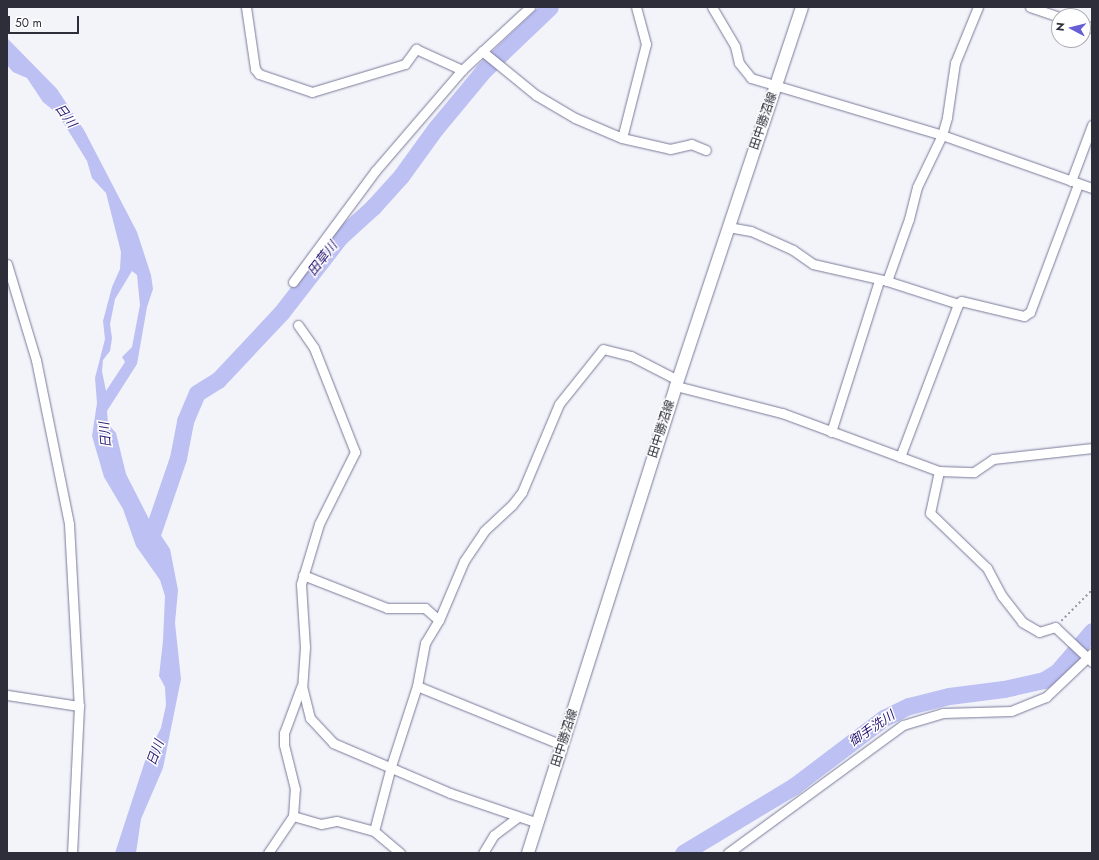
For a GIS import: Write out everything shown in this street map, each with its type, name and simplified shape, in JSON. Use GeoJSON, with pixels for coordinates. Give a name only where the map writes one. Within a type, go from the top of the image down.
{"type":"FeatureCollection","features":[{"type":"Feature","properties":{"kind":"main road","name":"田中勝沼線"},"geometry":{"type":"LineString","coordinates":[[528,853],[677,383],[802,7]]}},
{"type":"Feature","properties":{"kind":"street"},"geometry":{"type":"LineString","coordinates":[[246,7],[255,69],[259,74],[312,92],[405,64],[416,49],[462,70]]}},
{"type":"Feature","properties":{"kind":"street"},"geometry":{"type":"LineString","coordinates":[[293,282],[376,170],[462,70],[530,7]]}},
{"type":"Feature","properties":{"kind":"street"},"geometry":{"type":"LineString","coordinates":[[622,138],[646,44],[636,7]]}},
{"type":"Feature","properties":{"kind":"street"},"geometry":{"type":"LineString","coordinates":[[712,7],[735,46],[739,63],[751,78],[942,135],[1092,188]]}},
{"type":"Feature","properties":{"kind":"street"},"geometry":{"type":"LineString","coordinates":[[831,432],[917,187],[942,135],[947,117],[955,63],[978,7]]}},
{"type":"Feature","properties":{"kind":"street"},"geometry":{"type":"LineString","coordinates":[[1030,7],[1051,14]]}},
{"type":"Feature","properties":{"kind":"street"},"geometry":{"type":"LineString","coordinates":[[483,52],[501,69],[536,95],[575,118],[622,138],[670,149],[691,144],[706,150]]}},
{"type":"Feature","properties":{"kind":"street"},"geometry":{"type":"LineString","coordinates":[[900,457],[958,304],[961,301],[1024,316],[1030,312],[1075,182],[1092,125]]}},
{"type":"Feature","properties":{"kind":"street"},"geometry":{"type":"LineString","coordinates":[[728,227],[751,231],[792,250],[813,264],[829,266],[958,304]]}},
{"type":"Feature","properties":{"kind":"street"},"geometry":{"type":"LineString","coordinates":[[7,264],[36,360],[69,524],[79,706],[72,853]]}},
{"type":"Feature","properties":{"kind":"street"},"geometry":{"type":"LineString","coordinates":[[268,853],[293,816],[295,789],[284,745],[284,733],[302,686],[305,647],[303,575],[319,524],[355,452],[314,348],[298,325]]}},
{"type":"Feature","properties":{"kind":"street"},"geometry":{"type":"LineString","coordinates":[[374,831],[391,766],[417,686],[425,643],[439,620],[464,562],[484,531],[512,505],[522,492],[559,404],[603,349],[630,356],[677,383],[782,413],[900,457],[940,470],[974,472],[993,459],[1092,448]]}},
{"type":"Feature","properties":{"kind":"street"},"geometry":{"type":"LineString","coordinates":[[728,853],[790,806],[881,743],[903,725],[943,713],[1011,711],[1046,697],[1089,658],[1057,629],[1039,632],[1022,622],[1002,596],[987,568],[930,513],[940,470]]}},
{"type":"Feature","properties":{"kind":"street"},"geometry":{"type":"LineString","coordinates":[[303,575],[387,608],[425,608],[439,620]]}},
{"type":"Feature","properties":{"kind":"street"},"geometry":{"type":"LineString","coordinates":[[302,686],[310,718],[333,743],[391,766],[450,793],[538,823]]}},
{"type":"Feature","properties":{"kind":"street"},"geometry":{"type":"LineString","coordinates":[[417,686],[562,745]]}},
{"type":"Feature","properties":{"kind":"street"},"geometry":{"type":"LineString","coordinates":[[7,695],[79,706]]}},
{"type":"Feature","properties":{"kind":"street"},"geometry":{"type":"LineString","coordinates":[[293,816],[321,824],[337,821],[374,831],[400,853]]}},
{"type":"Feature","properties":{"kind":"street"},"geometry":{"type":"LineString","coordinates":[[483,853],[494,836],[518,817]]}},
{"type":"Feature","properties":{"kind":"path"},"geometry":{"type":"LineString","coordinates":[[1057,629],[1092,590]]}},
{"type":"Feature","properties":{"kind":"water","name":"日川"},"geometry":{"type":"Polygon","coordinates":[[[7,38],[57,89],[84,130],[137,232],[151,275],[153,289],[147,307],[137,364],[107,411],[108,424],[116,433],[126,474],[151,523],[159,514],[158,531],[170,549],[178,590],[175,623],[181,679],[163,768],[141,819],[136,853],[115,853],[147,755],[161,728],[166,705],[165,687],[159,676],[163,641],[165,596],[160,580],[136,546],[123,509],[104,477],[92,436],[97,403],[95,378],[105,339],[103,321],[112,287],[120,269],[121,252],[106,193],[92,178],[87,161],[58,114],[43,102],[27,78],[13,72],[7,65],[7,38]],[[132,271],[115,299],[110,324],[112,338],[110,351],[103,360],[102,371],[106,391],[125,362],[122,357],[132,347],[140,305],[137,275],[132,271]]]}},
{"type":"Feature","properties":{"kind":"waterway","name":"田草川"},"geometry":{"type":"LineString","coordinates":[[152,534],[178,458],[185,421],[197,393],[218,380],[281,313],[340,237],[373,207],[401,176],[435,129],[484,70],[550,7]]}},
{"type":"Feature","properties":{"kind":"waterway","name":"御手洗川"},"geometry":{"type":"LineString","coordinates":[[683,853],[794,786],[884,718],[909,706],[949,696],[1004,689],[1044,680],[1057,672],[1092,631]]}}]}
